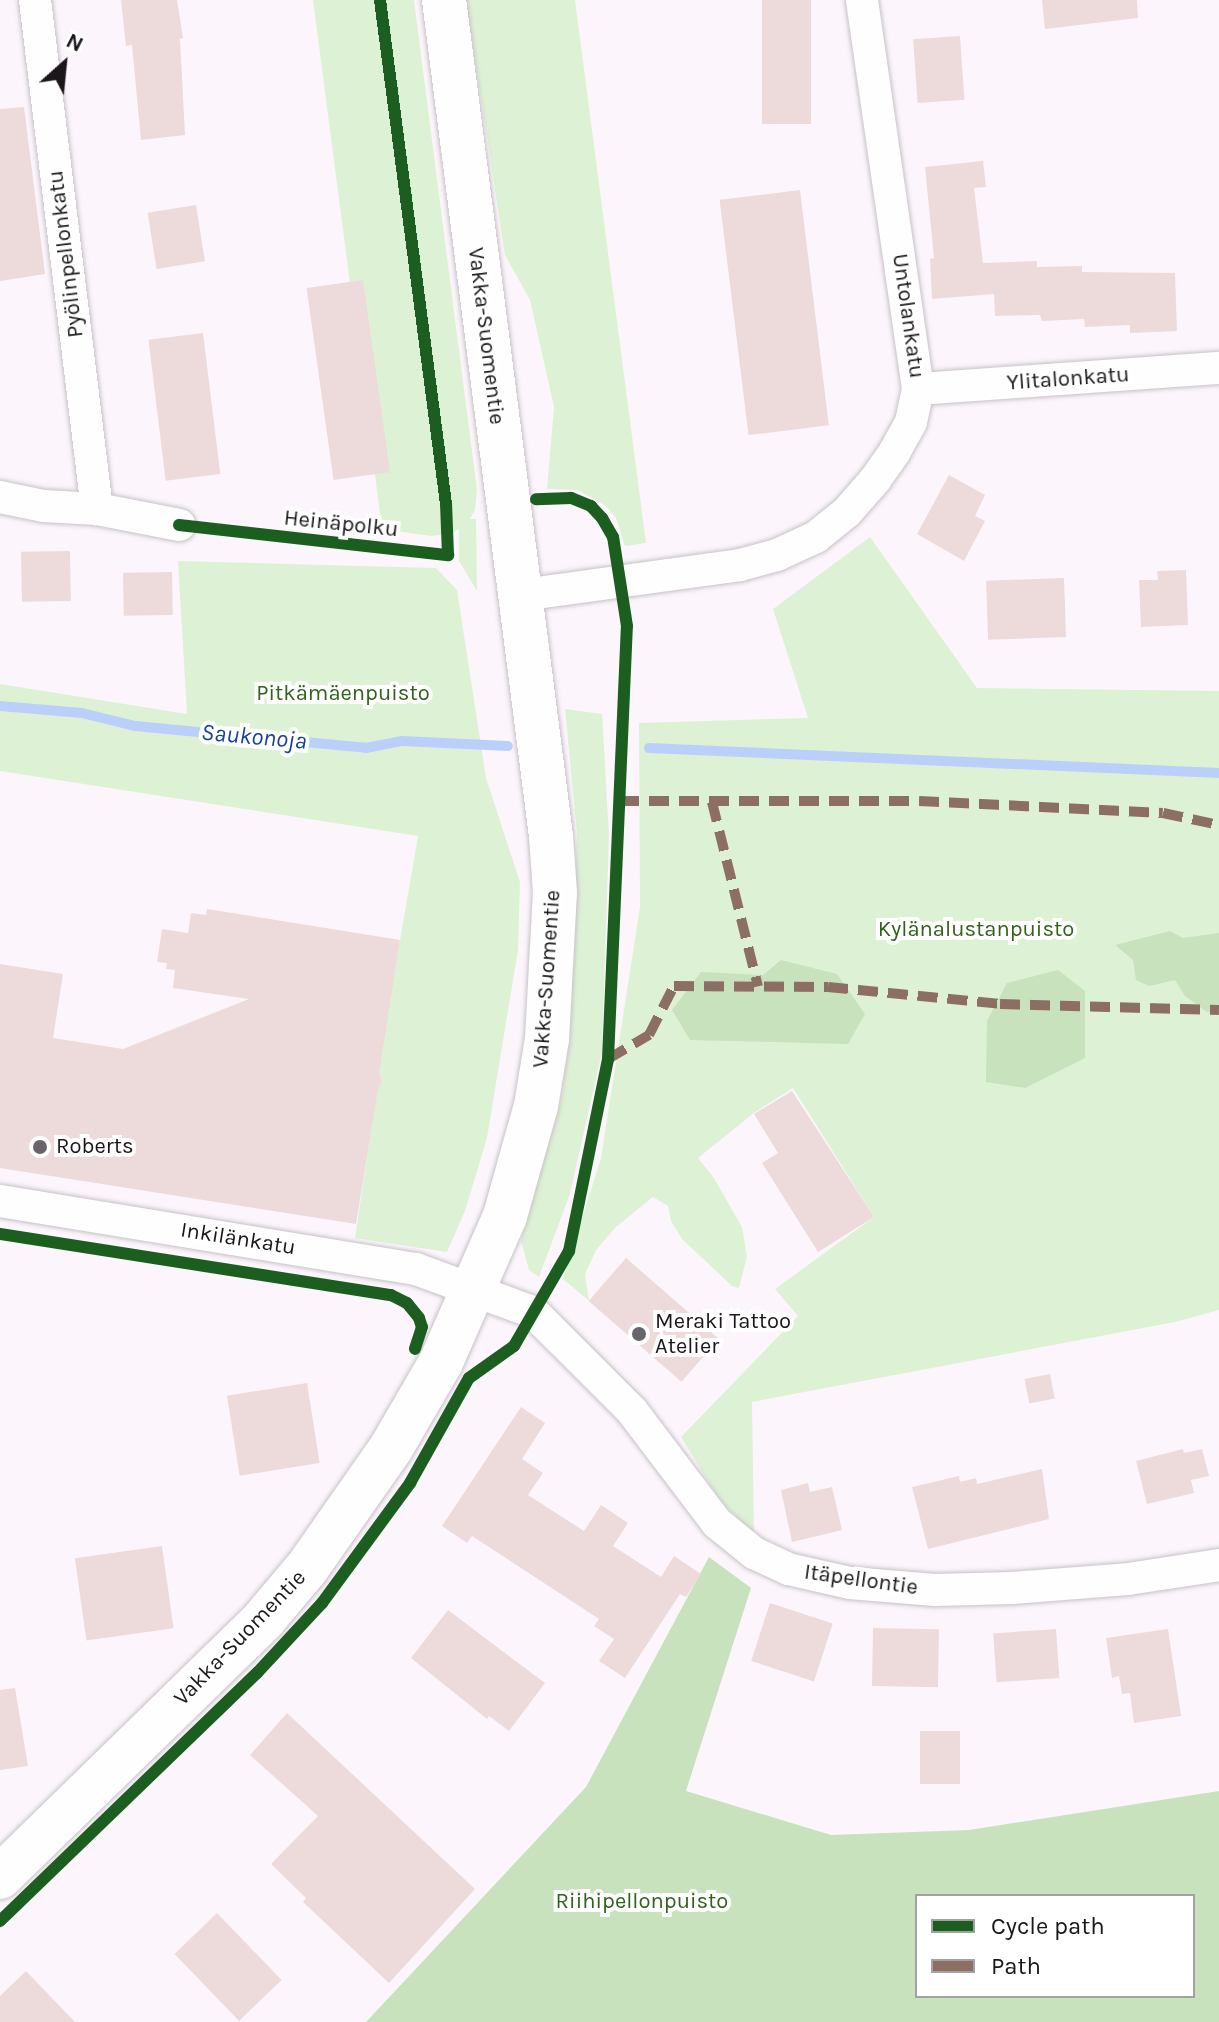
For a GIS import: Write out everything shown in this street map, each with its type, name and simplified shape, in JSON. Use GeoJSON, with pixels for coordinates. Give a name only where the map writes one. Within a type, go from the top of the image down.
{"type":"FeatureCollection","features":[{"type":"Feature","properties":{"kind":"street","name":"Pyölinpellonkatu"},"geometry":{"type":"LineString","coordinates":[[35,0],[97,509]]}},
{"type":"Feature","properties":{"kind":"street","name":"Vakka-Suomentie"},"geometry":{"type":"LineString","coordinates":[[0,1877],[208,1675],[307,1568],[391,1448],[441,1362],[505,1216],[536,1106],[547,1039],[553,865],[522,595],[506,501],[444,0]]}},
{"type":"Feature","properties":{"kind":"street","name":"Untolankatu"},"geometry":{"type":"LineString","coordinates":[[522,595],[740,565],[777,555],[816,537],[847,512],[875,480],[911,422],[918,389],[862,0]]}},
{"type":"Feature","properties":{"kind":"street","name":"Ylitalonkatu"},"geometry":{"type":"LineString","coordinates":[[918,389],[1219,368]]}},
{"type":"Feature","properties":{"kind":"street"},"geometry":{"type":"LineString","coordinates":[[0,497],[44,506],[97,509],[179,525]]}},
{"type":"Feature","properties":{"kind":"street","name":"Inkilänkatu"},"geometry":{"type":"LineString","coordinates":[[0,1201],[370,1260],[416,1269],[474,1288]]}},
{"type":"Feature","properties":{"kind":"street","name":"Itäpellontie"},"geometry":{"type":"LineString","coordinates":[[474,1288],[533,1312],[560,1336],[632,1411],[717,1523],[769,1562],[850,1583],[935,1590],[1128,1579],[1219,1565]]}},
{"type":"Feature","properties":{"kind":"green space"},"geometry":{"type":"Polygon","coordinates":[[[313,0],[414,0],[477,490],[475,510],[470,519],[476,519],[477,591],[459,561],[459,529],[451,534],[431,536],[382,529],[313,0]]]}},
{"type":"Feature","properties":{"kind":"green space"},"geometry":{"type":"Polygon","coordinates":[[[466,0],[575,0],[646,543],[625,546],[616,518],[605,505],[577,490],[547,489],[554,407],[530,300],[505,255],[466,0]]]}},
{"type":"Feature","properties":{"kind":"green space","name":"Kylänalustanpuisto"},"geometry":{"type":"Polygon","coordinates":[[[870,537],[977,688],[1219,691],[1219,1310],[1175,1322],[752,1402],[754,1534],[719,1499],[681,1437],[798,1316],[775,1289],[874,1217],[793,1088],[754,1113],[698,1158],[714,1178],[742,1227],[747,1257],[739,1288],[732,1286],[682,1239],[671,1221],[668,1206],[653,1197],[616,1227],[596,1250],[585,1274],[589,1301],[563,1279],[601,1158],[640,907],[639,723],[808,718],[773,609],[870,537]]]}},
{"type":"Feature","properties":{"kind":"green space","name":"Pitkämäenpuisto"},"geometry":{"type":"Polygon","coordinates":[[[178,561],[436,568],[457,590],[486,778],[520,882],[518,950],[487,1138],[465,1211],[447,1252],[355,1238],[377,1089],[382,1082],[377,1073],[418,836],[0,771],[0,684],[187,714],[178,561]]]}},
{"type":"Feature","properties":{"kind":"green space"},"geometry":{"type":"Polygon","coordinates":[[[565,709],[602,714],[609,835],[602,1052],[570,1194],[539,1277],[529,1270],[521,1241],[561,1101],[570,1038],[577,833],[565,709]]]}},
{"type":"Feature","properties":{"kind":"green space"},"geometry":{"type":"Polygon","coordinates":[[[1170,931],[1183,938],[1219,933],[1219,1013],[1207,1012],[1185,996],[1175,980],[1149,986],[1136,980],[1133,960],[1115,945],[1170,931]]]}},
{"type":"Feature","properties":{"kind":"green space"},"geometry":{"type":"Polygon","coordinates":[[[781,960],[837,974],[865,1014],[848,1044],[690,1040],[672,1010],[701,972],[763,975],[781,960]]]}},
{"type":"Feature","properties":{"kind":"green space"},"geometry":{"type":"Polygon","coordinates":[[[1058,970],[1085,991],[1085,1058],[1025,1088],[986,1082],[987,1021],[1007,983],[1058,970]]]}},
{"type":"Feature","properties":{"kind":"green space","name":"Riihipellonpuisto"},"geometry":{"type":"Polygon","coordinates":[[[709,1557],[751,1588],[686,1791],[831,1835],[969,1830],[1219,1791],[1219,2022],[366,2022],[586,1787],[709,1557]]]}},
{"type":"Feature","properties":{"kind":"building"},"geometry":{"type":"Polygon","coordinates":[[[121,0],[177,0],[183,38],[180,39],[185,135],[141,140],[132,45],[126,46],[121,0]]]}},
{"type":"Feature","properties":{"kind":"building"},"geometry":{"type":"Polygon","coordinates":[[[762,0],[811,0],[811,124],[762,124],[762,0]]]}},
{"type":"Feature","properties":{"kind":"building"},"geometry":{"type":"Polygon","coordinates":[[[1042,0],[1137,0],[1138,18],[1045,29],[1042,0]]]}},
{"type":"Feature","properties":{"kind":"building"},"geometry":{"type":"Polygon","coordinates":[[[960,36],[964,100],[918,103],[913,39],[960,36]]]}},
{"type":"Feature","properties":{"kind":"building"},"geometry":{"type":"Polygon","coordinates":[[[24,107],[45,274],[0,281],[0,109],[24,107]]]}},
{"type":"Feature","properties":{"kind":"building"},"geometry":{"type":"Polygon","coordinates":[[[983,161],[986,187],[974,188],[983,263],[1037,261],[1037,267],[1082,266],[1082,272],[1175,273],[1177,331],[1130,333],[1130,325],[1085,327],[1084,319],[1042,321],[1040,315],[995,316],[994,294],[932,299],[930,259],[934,258],[925,167],[983,161]]]}},
{"type":"Feature","properties":{"kind":"building"},"geometry":{"type":"Polygon","coordinates":[[[800,190],[829,425],[748,435],[720,200],[800,190]]]}},
{"type":"Feature","properties":{"kind":"building"},"geometry":{"type":"Polygon","coordinates":[[[196,205],[205,261],[157,269],[148,213],[196,205]]]}},
{"type":"Feature","properties":{"kind":"building"},"geometry":{"type":"Polygon","coordinates":[[[363,280],[390,472],[334,480],[307,288],[363,280]]]}},
{"type":"Feature","properties":{"kind":"building"},"geometry":{"type":"Polygon","coordinates":[[[203,333],[220,474],[166,481],[148,340],[203,333]]]}},
{"type":"Feature","properties":{"kind":"building"},"geometry":{"type":"Polygon","coordinates":[[[949,475],[985,495],[975,516],[985,521],[964,561],[917,534],[949,475]]]}},
{"type":"Feature","properties":{"kind":"building"},"geometry":{"type":"Polygon","coordinates":[[[70,551],[71,601],[22,602],[21,552],[70,551]]]}},
{"type":"Feature","properties":{"kind":"building"},"geometry":{"type":"Polygon","coordinates":[[[1186,570],[1188,625],[1141,627],[1139,580],[1158,580],[1157,571],[1186,570]]]}},
{"type":"Feature","properties":{"kind":"building"},"geometry":{"type":"Polygon","coordinates":[[[172,572],[173,615],[124,616],[123,573],[172,572]]]}},
{"type":"Feature","properties":{"kind":"building"},"geometry":{"type":"Polygon","coordinates":[[[1064,578],[1066,637],[988,640],[986,581],[1064,578]]]}},
{"type":"Feature","properties":{"kind":"building"},"geometry":{"type":"Polygon","coordinates":[[[207,909],[400,940],[379,1073],[382,1082],[378,1089],[356,1224],[0,1168],[0,964],[63,974],[53,1038],[123,1049],[249,999],[173,988],[175,970],[166,969],[167,963],[157,962],[162,929],[188,933],[191,913],[206,915],[207,909]]]}},
{"type":"Feature","properties":{"kind":"building"},"geometry":{"type":"Polygon","coordinates":[[[792,1091],[874,1217],[818,1252],[762,1163],[778,1153],[754,1114],[792,1091]]]}},
{"type":"Feature","properties":{"kind":"building"},"geometry":{"type":"Polygon","coordinates":[[[626,1258],[719,1339],[681,1382],[589,1301],[626,1258]]]}},
{"type":"Feature","properties":{"kind":"building"},"geometry":{"type":"Polygon","coordinates":[[[1050,1374],[1055,1399],[1029,1404],[1024,1379],[1050,1374]]]}},
{"type":"Feature","properties":{"kind":"building"},"geometry":{"type":"Polygon","coordinates":[[[307,1383],[320,1463],[240,1476],[227,1396],[307,1383]]]}},
{"type":"Feature","properties":{"kind":"building"},"geometry":{"type":"Polygon","coordinates":[[[521,1407],[545,1423],[522,1459],[543,1473],[528,1495],[584,1531],[601,1505],[628,1523],[613,1546],[661,1577],[674,1556],[701,1574],[686,1597],[680,1594],[625,1678],[599,1661],[614,1639],[594,1626],[599,1619],[472,1536],[467,1543],[442,1526],[521,1407]]]}},
{"type":"Feature","properties":{"kind":"building"},"geometry":{"type":"Polygon","coordinates":[[[1183,1449],[1184,1453],[1202,1449],[1209,1476],[1191,1480],[1194,1493],[1147,1504],[1136,1461],[1183,1449]]]}},
{"type":"Feature","properties":{"kind":"building"},"geometry":{"type":"Polygon","coordinates":[[[1042,1469],[1049,1519],[928,1549],[912,1487],[959,1476],[960,1482],[976,1478],[977,1484],[1042,1469]]]}},
{"type":"Feature","properties":{"kind":"building"},"geometry":{"type":"Polygon","coordinates":[[[808,1483],[810,1492],[832,1487],[842,1530],[792,1542],[781,1490],[808,1483]]]}},
{"type":"Feature","properties":{"kind":"building"},"geometry":{"type":"Polygon","coordinates":[[[162,1546],[174,1628],[86,1640],[75,1558],[162,1546]]]}},
{"type":"Feature","properties":{"kind":"building"},"geometry":{"type":"Polygon","coordinates":[[[770,1603],[833,1623],[814,1681],[751,1661],[770,1603]]]}},
{"type":"Feature","properties":{"kind":"building"},"geometry":{"type":"Polygon","coordinates":[[[448,1610],[545,1683],[509,1731],[489,1716],[487,1719],[411,1658],[448,1610]]]}},
{"type":"Feature","properties":{"kind":"building"},"geometry":{"type":"Polygon","coordinates":[[[873,1628],[939,1629],[938,1687],[872,1686],[873,1628]]]}},
{"type":"Feature","properties":{"kind":"building"},"geometry":{"type":"Polygon","coordinates":[[[1056,1629],[1059,1678],[997,1682],[993,1633],[1056,1629]]]}},
{"type":"Feature","properties":{"kind":"building"},"geometry":{"type":"Polygon","coordinates":[[[1168,1629],[1181,1716],[1134,1723],[1130,1693],[1122,1694],[1119,1676],[1112,1678],[1106,1638],[1168,1629]]]}},
{"type":"Feature","properties":{"kind":"building"},"geometry":{"type":"Polygon","coordinates":[[[15,1688],[28,1766],[0,1770],[0,1690],[15,1688]]]}},
{"type":"Feature","properties":{"kind":"building"},"geometry":{"type":"Polygon","coordinates":[[[287,1713],[475,1889],[389,1983],[303,1902],[306,1898],[271,1864],[318,1816],[250,1755],[287,1713]]]}},
{"type":"Feature","properties":{"kind":"building"},"geometry":{"type":"Polygon","coordinates":[[[920,1731],[960,1731],[960,1784],[920,1784],[920,1731]]]}},
{"type":"Feature","properties":{"kind":"building"},"geometry":{"type":"Polygon","coordinates":[[[217,1913],[282,1980],[239,2021],[175,1954],[217,1913]]]}},
{"type":"Feature","properties":{"kind":"building"},"geometry":{"type":"Polygon","coordinates":[[[26,1971],[75,2022],[0,2022],[0,1996],[26,1971]]]}},
{"type":"Feature","properties":{"kind":"waterway","name":"Saukonoja"},"geometry":{"type":"LineString","coordinates":[[0,706],[82,713],[135,726],[366,748],[402,741],[508,746]]}},
{"type":"Feature","properties":{"kind":"waterway"},"geometry":{"type":"LineString","coordinates":[[649,748],[1219,773]]}},
{"type":"Feature","properties":{"kind":"marked path"},"geometry":{"type":"LineString","coordinates":[[619,801],[919,801],[1163,813],[1219,825]]}},
{"type":"Feature","properties":{"kind":"marked path"},"geometry":{"type":"LineString","coordinates":[[712,802],[758,986]]}},
{"type":"Feature","properties":{"kind":"marked path"},"geometry":{"type":"LineString","coordinates":[[608,1059],[649,1035],[674,986],[828,987],[1000,1004],[1219,1010]]}},
{"type":"Feature","properties":{"kind":"cycle path","name":"Heinäpolku"},"geometry":{"type":"LineString","coordinates":[[179,525],[448,555],[446,504],[380,0]]}},
{"type":"Feature","properties":{"kind":"cycle path"},"geometry":{"type":"LineString","coordinates":[[0,1921],[257,1673],[322,1603],[410,1483],[469,1378],[514,1346],[569,1251],[608,1059],[627,626],[613,537],[602,518],[591,506],[571,498],[536,499]]}},
{"type":"Feature","properties":{"kind":"cycle path"},"geometry":{"type":"LineString","coordinates":[[0,1234],[391,1295],[407,1303],[419,1318],[422,1327],[415,1349]]}},
{"type":"Feature","properties":{"kind":"place","name":"Roberts"},"geometry":{"type":"Point","coordinates":[40,1147]}},
{"type":"Feature","properties":{"kind":"place","name":"Meraki Tattoo Atelier"},"geometry":{"type":"Point","coordinates":[639,1334]}}]}
